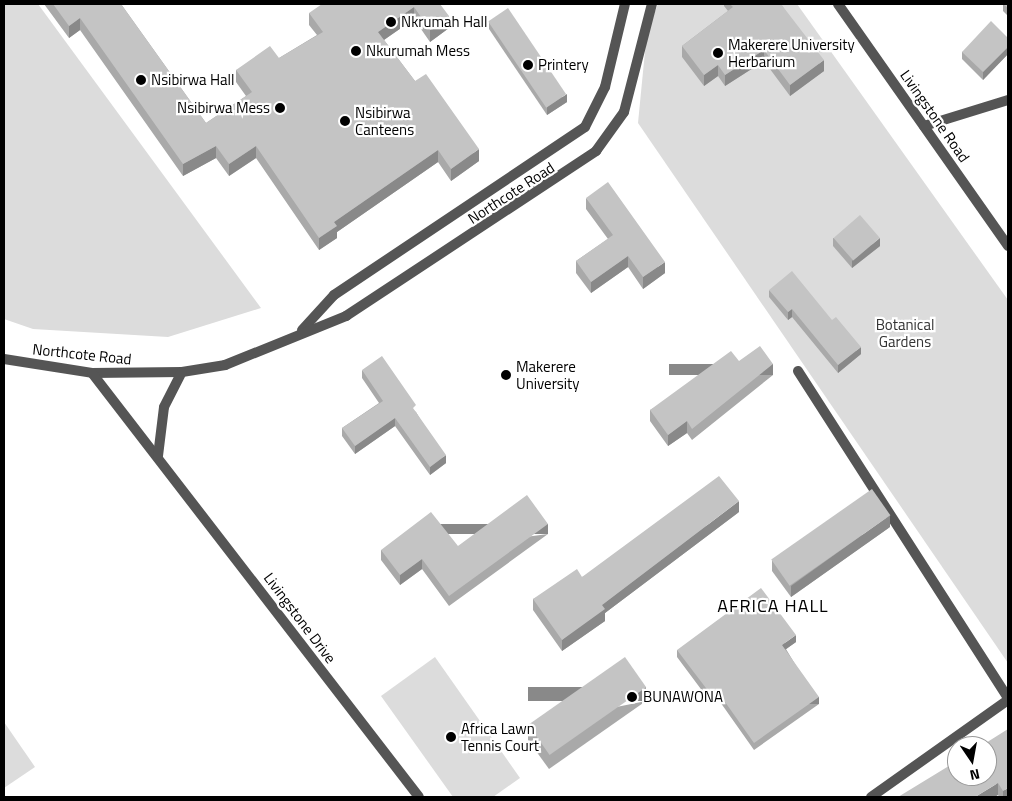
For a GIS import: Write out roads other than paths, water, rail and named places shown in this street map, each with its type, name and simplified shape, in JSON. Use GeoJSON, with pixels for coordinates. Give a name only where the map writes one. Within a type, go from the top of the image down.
{"type":"FeatureCollection","features":[{"type":"Feature","properties":{"kind":"lane","name":"Northcote Road"},"geometry":{"type":"LineString","coordinates":[[299,333],[334,295],[585,127],[606,87],[625,4]]}},
{"type":"Feature","properties":{"kind":"lane","name":"Northcote Road"},"geometry":{"type":"LineString","coordinates":[[4,359],[92,373],[182,372],[225,365],[299,333],[346,316],[596,151],[624,112],[652,4]]}},
{"type":"Feature","properties":{"kind":"lane","name":"Livingstone Road"},"geometry":{"type":"LineString","coordinates":[[838,4],[1008,246]]}},
{"type":"Feature","properties":{"kind":"lane"},"geometry":{"type":"LineString","coordinates":[[924,126],[1008,100]]}},
{"type":"Feature","properties":{"kind":"lane"},"geometry":{"type":"LineString","coordinates":[[798,370],[1008,699],[871,797]]}},
{"type":"Feature","properties":{"kind":"lane"},"geometry":{"type":"LineString","coordinates":[[158,456],[164,407],[182,372]]}},
{"type":"Feature","properties":{"kind":"lane","name":"Livingstone Drive"},"geometry":{"type":"LineString","coordinates":[[92,373],[158,456],[419,797]]}},
{"type":"Feature","properties":{"kind":"place","name":"Nkrumah Hall"},"geometry":{"type":"Point","coordinates":[391,22]}},
{"type":"Feature","properties":{"kind":"place","name":"Nkurumah Mess"},"geometry":{"type":"Point","coordinates":[356,51]}},
{"type":"Feature","properties":{"kind":"place","name":"Makerere University Herbarium"},"geometry":{"type":"Point","coordinates":[718,53]}},
{"type":"Feature","properties":{"kind":"place","name":"Printery"},"geometry":{"type":"Point","coordinates":[528,65]}},
{"type":"Feature","properties":{"kind":"place","name":"Nsibirwa Hall"},"geometry":{"type":"Point","coordinates":[141,80]}},
{"type":"Feature","properties":{"kind":"place","name":"Nsibirwa Mess"},"geometry":{"type":"Point","coordinates":[280,108]}},
{"type":"Feature","properties":{"kind":"place","name":"Nsibirwa Canteens"},"geometry":{"type":"Point","coordinates":[345,121]}},
{"type":"Feature","properties":{"kind":"place","name":"Makerere University"},"geometry":{"type":"Point","coordinates":[506,375]}},
{"type":"Feature","properties":{"kind":"place","name":"BUNAWONA"},"geometry":{"type":"Point","coordinates":[632,697]}},
{"type":"Feature","properties":{"kind":"place","name":"Africa Lawn Tennis Court"},"geometry":{"type":"Point","coordinates":[451,737]}},
{"type":"Feature","properties":{"kind":"district","name":"AFRICA HALL"},"geometry":{"type":"Point","coordinates":[773,606]}},
{"type":"Feature","properties":{"kind":"park label","name":"Botanical Gardens"},"geometry":{"type":"Point","coordinates":[905,332]}}]}
